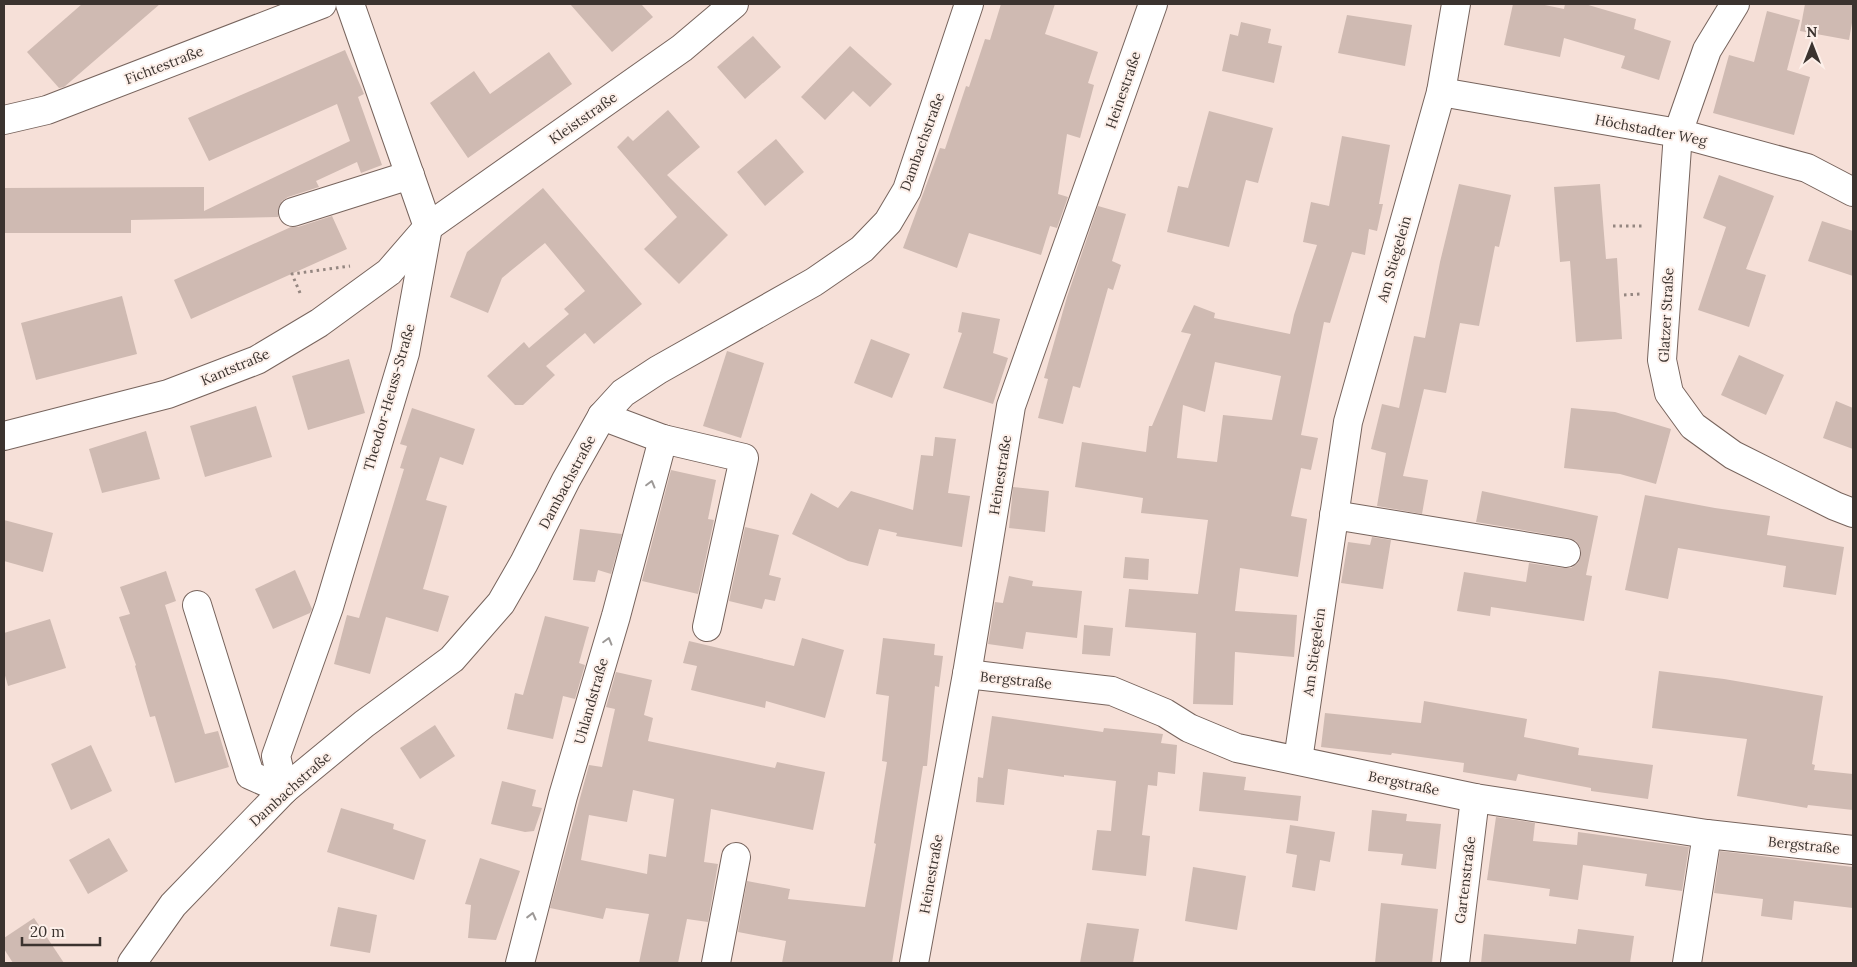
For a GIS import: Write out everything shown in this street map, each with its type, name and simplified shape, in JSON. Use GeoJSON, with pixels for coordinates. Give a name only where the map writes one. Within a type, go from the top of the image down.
{"type":"FeatureCollection","features":[{"type":"Feature","properties":{"kind":"street","name":"Fichtestraße"},"geometry":{"type":"LineString","coordinates":[[4,120],[47,110],[322,4]]}},
{"type":"Feature","properties":{"kind":"street","name":"Theodor-Heuss-Straße"},"geometry":{"type":"LineString","coordinates":[[284,790],[276,756],[329,607],[405,353],[428,227],[350,4]]}},
{"type":"Feature","properties":{"kind":"street","name":"Kleiststraße"},"geometry":{"type":"LineString","coordinates":[[428,227],[682,48],[734,4]]}},
{"type":"Feature","properties":{"kind":"street","name":"Dambachstraße"},"geometry":{"type":"LineString","coordinates":[[132,963],[173,905],[284,790],[364,724],[452,659],[501,603],[602,416],[623,394],[658,370],[814,282],[862,248],[888,222],[907,190],[969,4]]}},
{"type":"Feature","properties":{"kind":"street","name":"Heinestraße"},"geometry":{"type":"LineString","coordinates":[[914,963],[967,674],[1011,406],[1154,4]]}},
{"type":"Feature","properties":{"kind":"street","name":"Am Stiegelein"},"geometry":{"type":"LineString","coordinates":[[1298,760],[1348,422],[1441,92],[1456,4]]}},
{"type":"Feature","properties":{"kind":"street","name":"Glatzer Straße"},"geometry":{"type":"LineString","coordinates":[[1735,4],[1707,50],[1678,133],[1662,360],[1669,394],[1693,426],[1733,455],[1853,513]]}},
{"type":"Feature","properties":{"kind":"street","name":"Höchstadter Weg"},"geometry":{"type":"LineString","coordinates":[[1441,92],[1678,133],[1807,168],[1853,192]]}},
{"type":"Feature","properties":{"kind":"street"},"geometry":{"type":"LineString","coordinates":[[293,212],[410,175]]}},
{"type":"Feature","properties":{"kind":"street","name":"Kantstraße"},"geometry":{"type":"LineString","coordinates":[[4,436],[168,394],[257,360],[319,323],[389,272],[428,227]]}},
{"type":"Feature","properties":{"kind":"street"},"geometry":{"type":"LineString","coordinates":[[602,416],[663,439],[744,458],[707,627]]}},
{"type":"Feature","properties":{"kind":"street","name":"Uhlandstraße"},"geometry":{"type":"LineString","coordinates":[[520,963],[563,796],[616,616],[663,439]]}},
{"type":"Feature","properties":{"kind":"street"},"geometry":{"type":"LineString","coordinates":[[1334,515],[1566,553]]}},
{"type":"Feature","properties":{"kind":"street"},"geometry":{"type":"LineString","coordinates":[[198,605],[250,775],[284,790]]}},
{"type":"Feature","properties":{"kind":"street","name":"Bergstraße"},"geometry":{"type":"LineString","coordinates":[[967,674],[1112,691],[1165,713],[1189,728],[1237,748],[1475,798],[1707,834],[1853,850]]}},
{"type":"Feature","properties":{"kind":"street","name":"Gartenstraße"},"geometry":{"type":"LineString","coordinates":[[1455,963],[1475,798]]}},
{"type":"Feature","properties":{"kind":"street"},"geometry":{"type":"LineString","coordinates":[[1688,963],[1707,834]]}},
{"type":"Feature","properties":{"kind":"street"},"geometry":{"type":"LineString","coordinates":[[716,963],[736,857]]}},
{"type":"Feature","properties":{"kind":"path"},"geometry":{"type":"LineString","coordinates":[[300,293],[292,274],[350,266]]}},
{"type":"Feature","properties":{"kind":"building"},"geometry":{"type":"Polygon","coordinates":[[[82,4],[160,4],[64,87],[59,88],[27,52],[82,4]]]}},
{"type":"Feature","properties":{"kind":"building"},"geometry":{"type":"Polygon","coordinates":[[[570,4],[641,4],[653,17],[612,52],[570,4]]]}},
{"type":"Feature","properties":{"kind":"building"},"geometry":{"type":"Polygon","coordinates":[[[1001,4],[1055,4],[1045,34],[1098,52],[1088,83],[1094,85],[1080,138],[1067,134],[1058,194],[1068,197],[1057,228],[1050,226],[1041,255],[969,233],[957,268],[903,248],[940,148],[945,149],[966,86],[969,87],[985,39],[990,40],[1001,4]]]}},
{"type":"Feature","properties":{"kind":"building"},"geometry":{"type":"Polygon","coordinates":[[[1513,4],[1540,4],[1564,9],[1565,4],[1585,4],[1636,19],[1634,29],[1671,41],[1659,80],[1621,68],[1625,56],[1564,38],[1560,57],[1504,45],[1513,4]]]}},
{"type":"Feature","properties":{"kind":"building"},"geometry":{"type":"Polygon","coordinates":[[[1805,4],[1853,4],[1849,40],[1800,31],[1805,4]]]}},
{"type":"Feature","properties":{"kind":"building"},"geometry":{"type":"Polygon","coordinates":[[[1767,11],[1800,20],[1787,70],[1810,77],[1794,135],[1713,113],[1729,55],[1754,62],[1767,11]]]}},
{"type":"Feature","properties":{"kind":"building"},"geometry":{"type":"Polygon","coordinates":[[[1347,15],[1412,25],[1405,66],[1338,53],[1347,15]]]}},
{"type":"Feature","properties":{"kind":"building"},"geometry":{"type":"Polygon","coordinates":[[[1241,22],[1271,29],[1268,43],[1282,46],[1274,83],[1222,71],[1230,34],[1238,36],[1241,22]]]}},
{"type":"Feature","properties":{"kind":"building"},"geometry":{"type":"Polygon","coordinates":[[[753,36],[781,67],[745,99],[717,67],[753,36]]]}},
{"type":"Feature","properties":{"kind":"building"},"geometry":{"type":"Polygon","coordinates":[[[850,46],[892,84],[870,107],[853,91],[825,120],[801,97],[850,46]]]}},
{"type":"Feature","properties":{"kind":"building"},"geometry":{"type":"Polygon","coordinates":[[[345,50],[364,94],[358,97],[382,165],[361,173],[357,162],[316,181],[319,187],[288,197],[282,201],[278,209],[278,217],[131,220],[131,233],[4,233],[4,188],[204,187],[204,211],[350,141],[337,104],[209,161],[188,118],[345,50]]]}},
{"type":"Feature","properties":{"kind":"building"},"geometry":{"type":"Polygon","coordinates":[[[549,52],[572,84],[468,158],[430,103],[474,71],[490,94],[549,52]]]}},
{"type":"Feature","properties":{"kind":"building"},"geometry":{"type":"Polygon","coordinates":[[[668,110],[700,147],[667,175],[728,235],[679,284],[644,249],[677,217],[617,147],[628,136],[633,141],[668,110]]]}},
{"type":"Feature","properties":{"kind":"building"},"geometry":{"type":"Polygon","coordinates":[[[1209,111],[1273,128],[1258,183],[1246,180],[1229,247],[1167,232],[1178,186],[1188,188],[1209,111]]]}},
{"type":"Feature","properties":{"kind":"building"},"geometry":{"type":"Polygon","coordinates":[[[1342,136],[1390,145],[1379,204],[1383,204],[1377,231],[1369,229],[1365,255],[1352,252],[1330,323],[1324,322],[1301,435],[1318,438],[1311,470],[1301,468],[1291,516],[1307,519],[1298,577],[1240,568],[1235,611],[1297,615],[1294,657],[1235,652],[1233,705],[1193,704],[1196,633],[1125,627],[1129,589],[1198,594],[1208,520],[1141,513],[1143,498],[1075,487],[1082,442],[1146,452],[1149,426],[1152,426],[1191,334],[1181,332],[1194,305],[1215,313],[1214,318],[1290,334],[1294,315],[1317,245],[1303,242],[1311,202],[1329,206],[1342,136]],[[1215,362],[1205,412],[1183,405],[1177,458],[1217,462],[1223,415],[1272,420],[1281,376],[1215,362]]]}},
{"type":"Feature","properties":{"kind":"building"},"geometry":{"type":"Polygon","coordinates":[[[776,139],[804,172],[765,206],[737,172],[776,139]]]}},
{"type":"Feature","properties":{"kind":"building"},"geometry":{"type":"Polygon","coordinates":[[[1719,175],[1774,196],[1746,269],[1766,275],[1749,327],[1698,310],[1726,227],[1703,218],[1719,175]]]}},
{"type":"Feature","properties":{"kind":"building"},"geometry":{"type":"Polygon","coordinates":[[[1459,184],[1511,195],[1499,247],[1495,246],[1479,326],[1460,323],[1446,393],[1424,389],[1403,476],[1428,480],[1422,514],[1377,506],[1386,453],[1371,449],[1382,404],[1399,408],[1414,336],[1425,338],[1440,262],[1459,184]]]}},
{"type":"Feature","properties":{"kind":"building"},"geometry":{"type":"Polygon","coordinates":[[[1600,184],[1606,259],[1617,258],[1622,339],[1576,342],[1570,261],[1560,262],[1554,187],[1600,184]]]}},
{"type":"Feature","properties":{"kind":"building"},"geometry":{"type":"Polygon","coordinates":[[[543,188],[642,304],[594,344],[585,333],[546,366],[555,375],[523,405],[515,405],[487,376],[524,342],[529,348],[569,314],[564,309],[585,291],[545,243],[502,278],[488,313],[450,297],[467,252],[543,188]]]}},
{"type":"Feature","properties":{"kind":"building"},"geometry":{"type":"Polygon","coordinates":[[[1098,206],[1126,214],[1112,261],[1121,265],[1113,290],[1108,288],[1080,388],[1073,386],[1063,424],[1038,418],[1048,379],[1044,378],[1067,297],[1098,206]]]}},
{"type":"Feature","properties":{"kind":"building"},"geometry":{"type":"Polygon","coordinates":[[[332,216],[347,249],[191,319],[174,280],[291,227],[298,227],[332,216]]]}},
{"type":"Feature","properties":{"kind":"building"},"geometry":{"type":"Polygon","coordinates":[[[1822,221],[1853,231],[1853,276],[1808,261],[1822,221]]]}},
{"type":"Feature","properties":{"kind":"building"},"geometry":{"type":"Polygon","coordinates":[[[122,296],[137,354],[36,380],[21,323],[122,296]]]}},
{"type":"Feature","properties":{"kind":"building"},"geometry":{"type":"Polygon","coordinates":[[[962,312],[1000,319],[993,353],[1008,358],[993,404],[943,388],[962,333],[958,332],[962,312]]]}},
{"type":"Feature","properties":{"kind":"building"},"geometry":{"type":"Polygon","coordinates":[[[871,339],[910,354],[892,398],[854,383],[871,339]]]}},
{"type":"Feature","properties":{"kind":"building"},"geometry":{"type":"Polygon","coordinates":[[[727,351],[764,363],[741,438],[703,426],[727,351]]]}},
{"type":"Feature","properties":{"kind":"building"},"geometry":{"type":"Polygon","coordinates":[[[1739,355],[1784,375],[1766,415],[1721,395],[1739,355]]]}},
{"type":"Feature","properties":{"kind":"building"},"geometry":{"type":"Polygon","coordinates":[[[349,359],[365,413],[308,430],[292,376],[349,359]]]}},
{"type":"Feature","properties":{"kind":"building"},"geometry":{"type":"Polygon","coordinates":[[[1836,401],[1853,408],[1853,449],[1823,438],[1836,401]]]}},
{"type":"Feature","properties":{"kind":"building"},"geometry":{"type":"Polygon","coordinates":[[[256,406],[272,457],[205,477],[190,426],[256,406]]]}},
{"type":"Feature","properties":{"kind":"building"},"geometry":{"type":"Polygon","coordinates":[[[412,408],[475,429],[463,465],[440,457],[426,500],[447,506],[423,589],[449,596],[438,632],[386,617],[370,674],[334,664],[347,615],[359,618],[404,469],[400,468],[407,446],[400,444],[412,408]]]}},
{"type":"Feature","properties":{"kind":"building"},"geometry":{"type":"Polygon","coordinates":[[[1571,408],[1615,412],[1671,429],[1656,484],[1620,474],[1564,468],[1571,408]]]}},
{"type":"Feature","properties":{"kind":"building"},"geometry":{"type":"Polygon","coordinates":[[[146,431],[160,479],[102,493],[89,449],[146,431]]]}},
{"type":"Feature","properties":{"kind":"building"},"geometry":{"type":"Polygon","coordinates":[[[935,437],[956,439],[948,493],[970,496],[962,547],[896,536],[897,533],[879,529],[868,566],[848,561],[792,534],[811,493],[838,508],[851,491],[913,510],[921,455],[933,456],[935,437]]]}},
{"type":"Feature","properties":{"kind":"building"},"geometry":{"type":"Polygon","coordinates":[[[671,470],[716,480],[708,519],[714,520],[698,594],[642,581],[671,470]]]}},
{"type":"Feature","properties":{"kind":"building"},"geometry":{"type":"Polygon","coordinates":[[[1013,487],[1049,491],[1045,532],[1009,528],[1013,487]]]}},
{"type":"Feature","properties":{"kind":"building"},"geometry":{"type":"Polygon","coordinates":[[[1482,491],[1598,516],[1586,575],[1592,576],[1584,621],[1491,607],[1490,616],[1457,611],[1464,572],[1526,582],[1529,563],[1571,568],[1578,563],[1581,556],[1580,547],[1576,541],[1569,538],[1476,522],[1482,491]]]}},
{"type":"Feature","properties":{"kind":"building"},"geometry":{"type":"Polygon","coordinates":[[[1645,495],[1770,516],[1767,535],[1844,547],[1836,595],[1783,587],[1786,566],[1678,548],[1668,599],[1625,590],[1645,495]]]}},
{"type":"Feature","properties":{"kind":"building"},"geometry":{"type":"Polygon","coordinates":[[[4,520],[53,533],[43,572],[4,561],[4,520]]]}},
{"type":"Feature","properties":{"kind":"building"},"geometry":{"type":"Polygon","coordinates":[[[745,527],[779,535],[769,575],[781,578],[775,601],[765,599],[762,609],[729,601],[745,527]]]}},
{"type":"Feature","properties":{"kind":"building"},"geometry":{"type":"Polygon","coordinates":[[[580,529],[622,534],[611,574],[598,570],[595,582],[573,580],[580,529]]]}},
{"type":"Feature","properties":{"kind":"building"},"geometry":{"type":"Polygon","coordinates":[[[1372,537],[1391,540],[1383,589],[1341,583],[1348,542],[1370,545],[1372,537]]]}},
{"type":"Feature","properties":{"kind":"building"},"geometry":{"type":"Polygon","coordinates":[[[1125,557],[1149,559],[1148,580],[1123,578],[1125,557]]]}},
{"type":"Feature","properties":{"kind":"building"},"geometry":{"type":"Polygon","coordinates":[[[295,570],[312,609],[310,613],[273,629],[255,589],[295,570]]]}},
{"type":"Feature","properties":{"kind":"building"},"geometry":{"type":"Polygon","coordinates":[[[166,571],[176,601],[165,605],[205,734],[218,731],[229,767],[175,783],[155,716],[150,717],[136,665],[119,617],[130,614],[120,587],[166,571]]]}},
{"type":"Feature","properties":{"kind":"building"},"geometry":{"type":"Polygon","coordinates":[[[1009,576],[1033,581],[1032,586],[1082,591],[1077,638],[1026,632],[1023,649],[988,644],[995,602],[1003,603],[1009,576]]]}},
{"type":"Feature","properties":{"kind":"building"},"geometry":{"type":"Polygon","coordinates":[[[545,616],[589,627],[579,663],[585,665],[575,699],[563,696],[553,739],[507,729],[515,693],[523,695],[545,616]]]}},
{"type":"Feature","properties":{"kind":"building"},"geometry":{"type":"Polygon","coordinates":[[[50,619],[66,668],[8,686],[4,672],[4,633],[50,619]]]}},
{"type":"Feature","properties":{"kind":"building"},"geometry":{"type":"Polygon","coordinates":[[[1084,625],[1113,628],[1110,656],[1082,654],[1084,625]]]}},
{"type":"Feature","properties":{"kind":"building"},"geometry":{"type":"Polygon","coordinates":[[[802,638],[844,650],[825,718],[766,701],[765,708],[691,690],[697,666],[683,663],[689,641],[794,666],[802,638]]]}},
{"type":"Feature","properties":{"kind":"building"},"geometry":{"type":"Polygon","coordinates":[[[883,638],[935,644],[934,655],[943,656],[939,687],[935,686],[927,766],[923,766],[892,963],[782,963],[786,941],[738,932],[747,881],[790,889],[788,899],[865,907],[887,762],[882,761],[889,696],[876,694],[883,638]]]}},
{"type":"Feature","properties":{"kind":"building"},"geometry":{"type":"Polygon","coordinates":[[[1659,671],[1724,679],[1823,696],[1812,764],[1815,765],[1814,770],[1853,774],[1853,810],[1808,805],[1807,808],[1737,796],[1747,739],[1652,728],[1659,671]]]}},
{"type":"Feature","properties":{"kind":"building"},"geometry":{"type":"Polygon","coordinates":[[[616,672],[652,680],[644,715],[653,718],[648,741],[775,768],[777,762],[825,772],[813,830],[711,809],[704,862],[718,864],[708,922],[687,919],[678,963],[639,963],[649,914],[606,908],[603,919],[550,908],[589,765],[602,767],[615,709],[606,707],[616,672]],[[633,790],[627,822],[589,815],[581,860],[647,874],[649,854],[666,857],[674,799],[633,790]]]}},
{"type":"Feature","properties":{"kind":"building"},"geometry":{"type":"Polygon","coordinates":[[[1424,701],[1527,719],[1524,737],[1579,748],[1578,755],[1653,765],[1648,799],[1591,791],[1591,788],[1518,774],[1516,781],[1463,772],[1464,763],[1392,753],[1391,755],[1321,747],[1325,713],[1421,723],[1424,701]]]}},
{"type":"Feature","properties":{"kind":"building"},"geometry":{"type":"Polygon","coordinates":[[[992,716],[1103,732],[1104,728],[1163,734],[1161,743],[1177,745],[1175,774],[1158,772],[1157,786],[1148,785],[1142,835],[1150,836],[1146,876],[1092,870],[1097,830],[1111,831],[1116,781],[1064,775],[1064,777],[1008,769],[1004,805],[976,802],[978,777],[983,778],[992,716]]]}},
{"type":"Feature","properties":{"kind":"building"},"geometry":{"type":"Polygon","coordinates":[[[435,725],[455,756],[420,779],[400,748],[435,725]]]}},
{"type":"Feature","properties":{"kind":"building"},"geometry":{"type":"Polygon","coordinates":[[[91,745],[112,791],[71,810],[51,764],[91,745]]]}},
{"type":"Feature","properties":{"kind":"building"},"geometry":{"type":"Polygon","coordinates":[[[1203,772],[1246,777],[1244,790],[1301,796],[1298,821],[1199,811],[1203,772]]]}},
{"type":"Feature","properties":{"kind":"building"},"geometry":{"type":"Polygon","coordinates":[[[502,781],[536,790],[532,806],[542,808],[534,831],[525,832],[491,824],[502,781]]]}},
{"type":"Feature","properties":{"kind":"building"},"geometry":{"type":"Polygon","coordinates":[[[341,808],[394,824],[393,829],[426,840],[414,880],[327,852],[341,808]]]}},
{"type":"Feature","properties":{"kind":"building"},"geometry":{"type":"Polygon","coordinates":[[[1372,810],[1407,814],[1406,821],[1441,824],[1436,869],[1401,865],[1403,854],[1368,851],[1372,810]]]}},
{"type":"Feature","properties":{"kind":"building"},"geometry":{"type":"Polygon","coordinates":[[[1496,817],[1535,823],[1533,841],[1577,845],[1578,832],[1689,847],[1682,891],[1645,886],[1647,874],[1583,865],[1578,900],[1549,896],[1550,889],[1487,880],[1496,817]]]}},
{"type":"Feature","properties":{"kind":"building"},"geometry":{"type":"Polygon","coordinates":[[[1290,825],[1335,832],[1330,862],[1320,860],[1315,891],[1292,887],[1297,855],[1286,853],[1290,825]]]}},
{"type":"Feature","properties":{"kind":"building"},"geometry":{"type":"Polygon","coordinates":[[[109,838],[128,871],[88,894],[69,860],[109,838]]]}},
{"type":"Feature","properties":{"kind":"building"},"geometry":{"type":"Polygon","coordinates":[[[1720,851],[1853,867],[1853,908],[1794,901],[1792,920],[1761,916],[1763,899],[1714,893],[1720,851]]]}},
{"type":"Feature","properties":{"kind":"building"},"geometry":{"type":"Polygon","coordinates":[[[480,858],[520,871],[496,940],[468,938],[471,905],[465,904],[480,858]]]}},
{"type":"Feature","properties":{"kind":"building"},"geometry":{"type":"Polygon","coordinates":[[[1193,867],[1246,876],[1237,930],[1185,921],[1193,867]]]}},
{"type":"Feature","properties":{"kind":"building"},"geometry":{"type":"Polygon","coordinates":[[[1381,903],[1438,909],[1432,963],[1375,963],[1381,903]]]}},
{"type":"Feature","properties":{"kind":"building"},"geometry":{"type":"Polygon","coordinates":[[[338,907],[377,915],[370,953],[330,946],[338,907]]]}},
{"type":"Feature","properties":{"kind":"building"},"geometry":{"type":"Polygon","coordinates":[[[34,918],[64,963],[13,963],[4,949],[4,938],[34,918]]]}},
{"type":"Feature","properties":{"kind":"building"},"geometry":{"type":"Polygon","coordinates":[[[1087,923],[1139,929],[1133,963],[1080,963],[1087,923]]]}},
{"type":"Feature","properties":{"kind":"building"},"geometry":{"type":"Polygon","coordinates":[[[1578,929],[1634,936],[1630,963],[1481,963],[1484,934],[1576,944],[1578,929]]]}}]}
